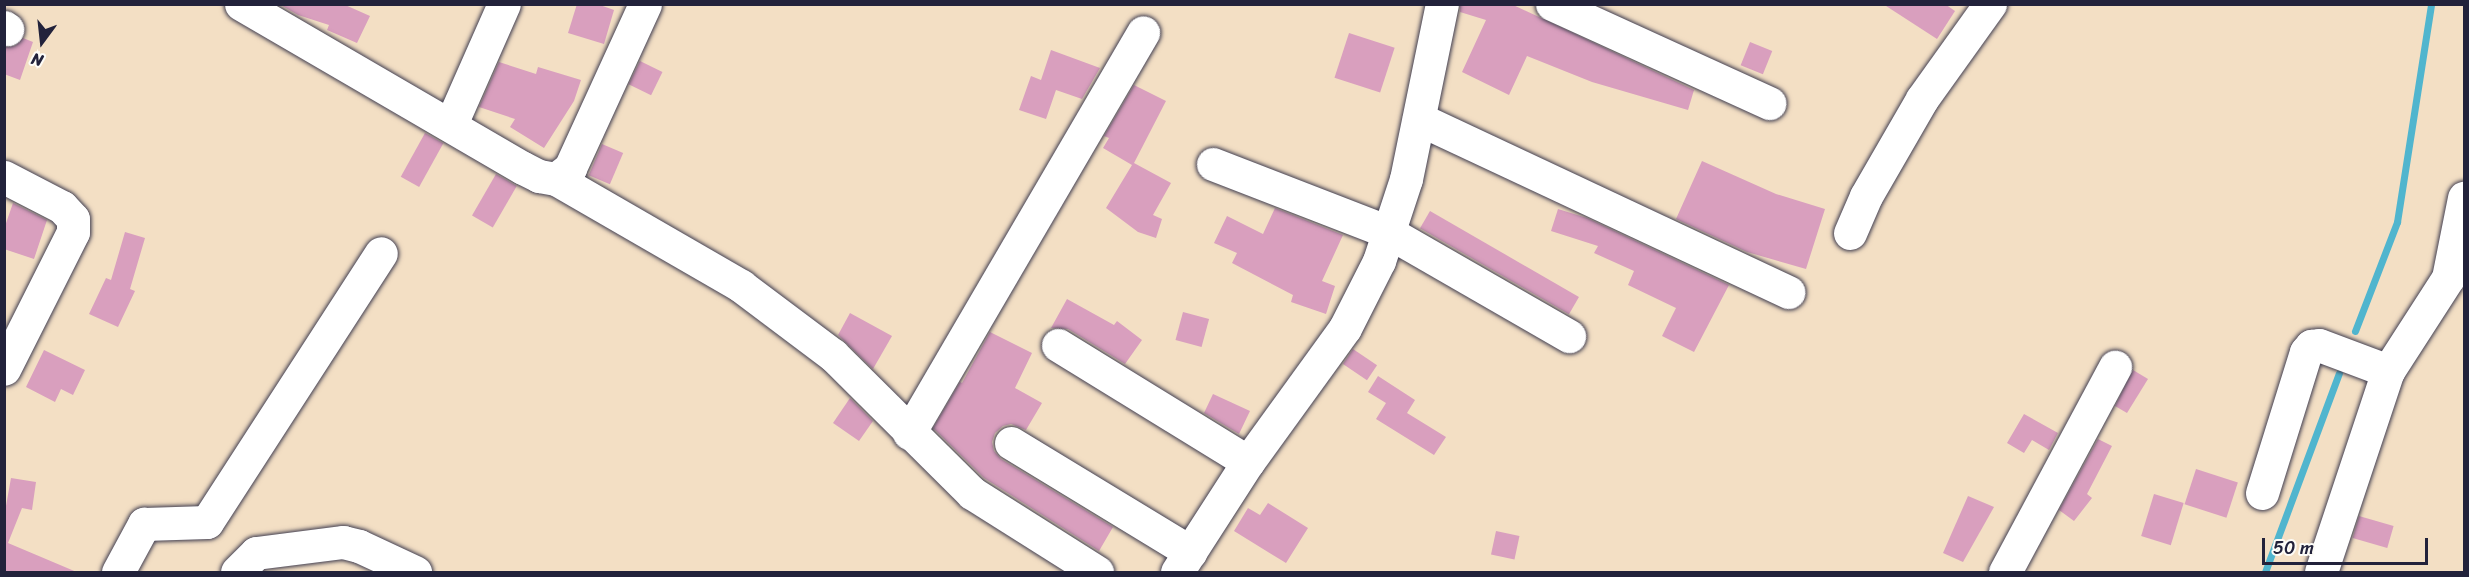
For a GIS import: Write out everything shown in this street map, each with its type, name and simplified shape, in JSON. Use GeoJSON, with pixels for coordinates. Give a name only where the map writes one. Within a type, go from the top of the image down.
{"type":"FeatureCollection","features":[{"type":"Feature","properties":{"kind":"street"},"geometry":{"type":"LineString","coordinates":[[241,4],[539,176],[556,178],[741,286],[833,355],[909,433],[972,493],[1096,573]]}},
{"type":"Feature","properties":{"kind":"street"},"geometry":{"type":"LineString","coordinates":[[451,124],[504,4]]}},
{"type":"Feature","properties":{"kind":"street"},"geometry":{"type":"LineString","coordinates":[[556,178],[570,168],[645,4]]}},
{"type":"Feature","properties":{"kind":"street"},"geometry":{"type":"LineString","coordinates":[[1011,443],[1183,562],[1248,462],[1345,328],[1379,261],[1406,179],[1442,4]]}},
{"type":"Feature","properties":{"kind":"street"},"geometry":{"type":"LineString","coordinates":[[1552,4],[1769,102]]}},
{"type":"Feature","properties":{"kind":"street"},"geometry":{"type":"LineString","coordinates":[[1851,233],[1856,215],[1922,99],[1990,4]]}},
{"type":"Feature","properties":{"kind":"street"},"geometry":{"type":"LineString","coordinates":[[909,433],[1143,32]]}},
{"type":"Feature","properties":{"kind":"street"},"geometry":{"type":"LineString","coordinates":[[1419,119],[1789,292]]}},
{"type":"Feature","properties":{"kind":"street"},"geometry":{"type":"LineString","coordinates":[[1213,164],[1388,232],[1569,336]]}},
{"type":"Feature","properties":{"kind":"street"},"geometry":{"type":"LineString","coordinates":[[4,177],[62,207],[73,219],[73,232],[4,369]]}},
{"type":"Feature","properties":{"kind":"street"},"geometry":{"type":"LineString","coordinates":[[2321,573],[2388,371],[2448,278],[2464,198]]}},
{"type":"Feature","properties":{"kind":"street"},"geometry":{"type":"LineString","coordinates":[[118,573],[144,524],[207,522],[381,253]]}},
{"type":"Feature","properties":{"kind":"street"},"geometry":{"type":"LineString","coordinates":[[1058,345],[1248,462]]}},
{"type":"Feature","properties":{"kind":"street"},"geometry":{"type":"LineString","coordinates":[[2262,493],[2306,352],[2312,346],[2319,345],[2388,371]]}},
{"type":"Feature","properties":{"kind":"street"},"geometry":{"type":"LineString","coordinates":[[2006,573],[2115,367]]}},
{"type":"Feature","properties":{"kind":"street"},"geometry":{"type":"LineString","coordinates":[[237,573],[256,553],[343,542],[359,546],[415,573]]}},
{"type":"Feature","properties":{"kind":"building"},"geometry":{"type":"Polygon","coordinates":[[[279,4],[343,4],[370,16],[357,43],[327,30],[329,25],[298,15],[279,4]]]}},
{"type":"Feature","properties":{"kind":"building"},"geometry":{"type":"Polygon","coordinates":[[[577,4],[597,4],[614,10],[604,44],[568,33],[577,4]]]}},
{"type":"Feature","properties":{"kind":"building"},"geometry":{"type":"Polygon","coordinates":[[[1460,4],[1511,4],[1539,17],[1694,90],[1688,110],[1592,82],[1527,56],[1509,95],[1462,72],[1486,20],[1460,12],[1460,4]]]}},
{"type":"Feature","properties":{"kind":"building"},"geometry":{"type":"Polygon","coordinates":[[[1883,4],[1945,4],[1955,11],[1937,39],[1883,4]]]}},
{"type":"Feature","properties":{"kind":"building"},"geometry":{"type":"Polygon","coordinates":[[[1349,33],[1395,48],[1380,93],[1334,78],[1349,33]]]}},
{"type":"Feature","properties":{"kind":"building"},"geometry":{"type":"Polygon","coordinates":[[[23,38],[33,42],[20,80],[4,74],[4,47],[15,46],[23,38]]]}},
{"type":"Feature","properties":{"kind":"building"},"geometry":{"type":"Polygon","coordinates":[[[1750,42],[1772,51],[1763,74],[1741,65],[1750,42]]]}},
{"type":"Feature","properties":{"kind":"building"},"geometry":{"type":"Polygon","coordinates":[[[1051,50],[1100,68],[1082,99],[1056,90],[1046,119],[1019,110],[1031,76],[1041,80],[1051,50]]]}},
{"type":"Feature","properties":{"kind":"building"},"geometry":{"type":"Polygon","coordinates":[[[640,61],[662,72],[651,95],[629,84],[640,61]]]}},
{"type":"Feature","properties":{"kind":"building"},"geometry":{"type":"Polygon","coordinates":[[[499,62],[536,74],[538,67],[581,80],[574,101],[544,148],[510,127],[515,119],[479,107],[499,62]]]}},
{"type":"Feature","properties":{"kind":"building"},"geometry":{"type":"Polygon","coordinates":[[[1134,85],[1166,101],[1134,163],[1171,183],[1153,215],[1162,219],[1156,238],[1138,232],[1106,208],[1132,165],[1103,148],[1109,138],[1104,136],[1134,85]]]}},
{"type":"Feature","properties":{"kind":"building"},"geometry":{"type":"Polygon","coordinates":[[[425,133],[443,143],[419,187],[401,177],[425,133]]]}},
{"type":"Feature","properties":{"kind":"building"},"geometry":{"type":"Polygon","coordinates":[[[602,144],[623,153],[610,184],[589,175],[602,144]]]}},
{"type":"Feature","properties":{"kind":"building"},"geometry":{"type":"Polygon","coordinates":[[[1702,161],[1776,194],[1825,209],[1806,269],[1747,252],[1676,219],[1702,161]]]}},
{"type":"Feature","properties":{"kind":"building"},"geometry":{"type":"Polygon","coordinates":[[[496,174],[517,186],[493,228],[472,216],[496,174]]]}},
{"type":"Feature","properties":{"kind":"building"},"geometry":{"type":"Polygon","coordinates":[[[13,203],[47,220],[34,259],[4,249],[4,229],[13,203]]]}},
{"type":"Feature","properties":{"kind":"building"},"geometry":{"type":"Polygon","coordinates":[[[1275,208],[1343,235],[1322,281],[1335,286],[1326,314],[1291,302],[1293,295],[1232,263],[1237,253],[1214,243],[1227,216],[1263,234],[1275,208]]]}},
{"type":"Feature","properties":{"kind":"building"},"geometry":{"type":"Polygon","coordinates":[[[1558,209],[1587,218],[1729,285],[1694,352],[1662,336],[1676,308],[1628,285],[1634,271],[1594,253],[1598,246],[1551,231],[1558,209]]]}},
{"type":"Feature","properties":{"kind":"building"},"geometry":{"type":"Polygon","coordinates":[[[1430,211],[1579,297],[1569,314],[1420,228],[1430,211]]]}},
{"type":"Feature","properties":{"kind":"building"},"geometry":{"type":"Polygon","coordinates":[[[125,232],[145,238],[130,289],[135,291],[118,327],[89,314],[106,278],[111,280],[125,232]]]}},
{"type":"Feature","properties":{"kind":"building"},"geometry":{"type":"Polygon","coordinates":[[[1067,299],[1114,325],[1117,321],[1142,340],[1125,364],[1068,329],[1051,328],[1067,299]]]}},
{"type":"Feature","properties":{"kind":"building"},"geometry":{"type":"Polygon","coordinates":[[[1183,312],[1209,319],[1202,347],[1175,340],[1183,312]]]}},
{"type":"Feature","properties":{"kind":"building"},"geometry":{"type":"Polygon","coordinates":[[[850,313],[892,336],[873,369],[838,335],[850,313]]]}},
{"type":"Feature","properties":{"kind":"building"},"geometry":{"type":"Polygon","coordinates":[[[990,332],[1032,353],[1015,388],[1042,403],[1026,430],[1011,424],[1003,426],[995,433],[992,442],[994,451],[1001,459],[1113,527],[1099,551],[984,478],[933,428],[960,382],[962,383],[990,332]]]}},
{"type":"Feature","properties":{"kind":"building"},"geometry":{"type":"Polygon","coordinates":[[[1353,349],[1377,365],[1367,380],[1343,364],[1353,349]]]}},
{"type":"Feature","properties":{"kind":"building"},"geometry":{"type":"Polygon","coordinates":[[[44,350],[85,370],[73,395],[61,389],[55,402],[26,387],[44,350]]]}},
{"type":"Feature","properties":{"kind":"building"},"geometry":{"type":"Polygon","coordinates":[[[2133,370],[2148,379],[2127,413],[2115,406],[2133,370]]]}},
{"type":"Feature","properties":{"kind":"building"},"geometry":{"type":"Polygon","coordinates":[[[1378,376],[1415,400],[1407,413],[1446,437],[1434,455],[1376,419],[1386,403],[1368,392],[1378,376]]]}},
{"type":"Feature","properties":{"kind":"building"},"geometry":{"type":"Polygon","coordinates":[[[1213,394],[1250,411],[1239,434],[1204,413],[1213,394]]]}},
{"type":"Feature","properties":{"kind":"building"},"geometry":{"type":"Polygon","coordinates":[[[850,398],[873,421],[859,441],[833,423],[850,398]]]}},
{"type":"Feature","properties":{"kind":"building"},"geometry":{"type":"Polygon","coordinates":[[[2024,414],[2058,433],[2049,450],[2032,440],[2024,453],[2007,443],[2024,414]]]}},
{"type":"Feature","properties":{"kind":"building"},"geometry":{"type":"Polygon","coordinates":[[[2098,439],[2112,446],[2087,494],[2092,498],[2074,521],[2059,510],[2098,439]]]}},
{"type":"Feature","properties":{"kind":"building"},"geometry":{"type":"Polygon","coordinates":[[[2196,469],[2238,483],[2226,518],[2185,504],[2196,469]]]}},
{"type":"Feature","properties":{"kind":"building"},"geometry":{"type":"Polygon","coordinates":[[[11,478],[36,482],[32,510],[22,508],[8,543],[79,573],[4,573],[4,517],[11,478]]]}},
{"type":"Feature","properties":{"kind":"building"},"geometry":{"type":"Polygon","coordinates":[[[2154,494],[2184,503],[2171,545],[2141,536],[2154,494]]]}},
{"type":"Feature","properties":{"kind":"building"},"geometry":{"type":"Polygon","coordinates":[[[1968,496],[1994,507],[1963,562],[1943,553],[1968,496]]]}},
{"type":"Feature","properties":{"kind":"building"},"geometry":{"type":"Polygon","coordinates":[[[1268,503],[1308,528],[1286,563],[1234,531],[1248,508],[1260,515],[1268,503]]]}},
{"type":"Feature","properties":{"kind":"building"},"geometry":{"type":"Polygon","coordinates":[[[2359,516],[2394,526],[2387,548],[2353,538],[2359,516]]]}},
{"type":"Feature","properties":{"kind":"building"},"geometry":{"type":"Polygon","coordinates":[[[1496,531],[1519,536],[1514,559],[1491,554],[1496,531]]]}},
{"type":"Feature","properties":{"kind":"waterway"},"geometry":{"type":"LineString","coordinates":[[2355,331],[2397,222],[2431,4]]}},
{"type":"Feature","properties":{"kind":"waterway"},"geometry":{"type":"LineString","coordinates":[[2265,572],[2339,373]]}}]}
